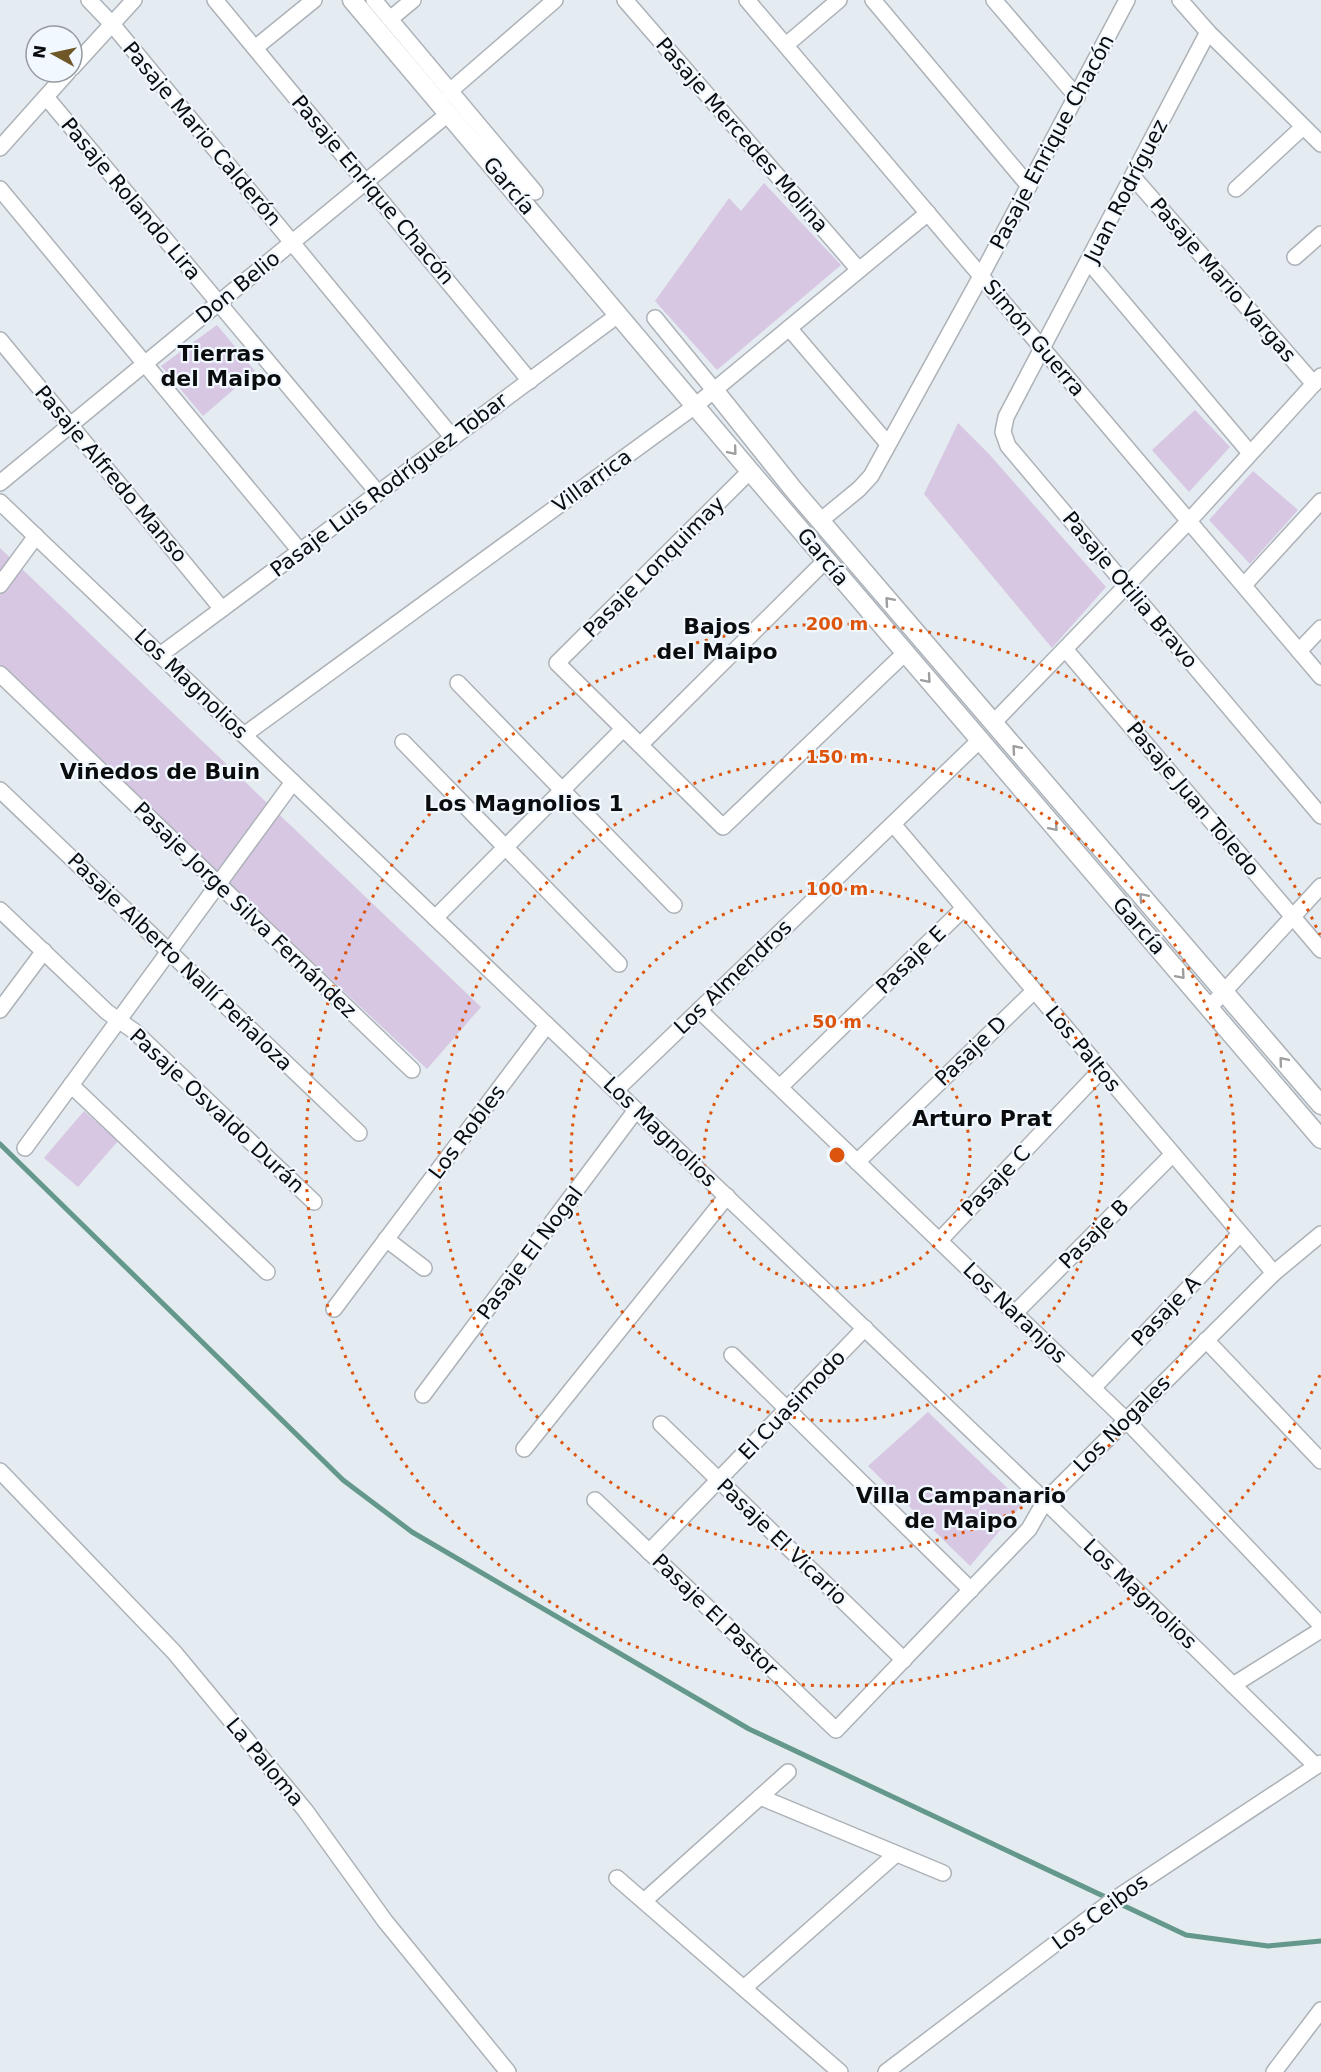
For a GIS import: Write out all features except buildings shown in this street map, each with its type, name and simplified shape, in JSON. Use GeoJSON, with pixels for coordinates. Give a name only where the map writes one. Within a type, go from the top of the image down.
{"type":"FeatureCollection","features":[{"type":"Feature","properties":{"kind":"street","name":"Pasaje Mario Calderón"},"geometry":{"type":"LineString","coordinates":[[89,0],[112,24],[453,438]]}},
{"type":"Feature","properties":{"kind":"street"},"geometry":{"type":"LineString","coordinates":[[84,55],[134,0]]}},
{"type":"Feature","properties":{"kind":"street","name":"Pasaje Enrique Chacón"},"geometry":{"type":"LineString","coordinates":[[215,0],[530,381]]}},
{"type":"Feature","properties":{"kind":"street"},"geometry":{"type":"LineString","coordinates":[[255,48],[314,0]]}},
{"type":"Feature","properties":{"kind":"street","name":"García"},"geometry":{"type":"LineString","coordinates":[[352,0],[750,471],[1321,1139]]}},
{"type":"Feature","properties":{"kind":"street","name":"García"},"geometry":{"type":"LineString","coordinates":[[374,0],[535,192]]}},
{"type":"Feature","properties":{"kind":"street"},"geometry":{"type":"LineString","coordinates":[[390,19],[413,0]]}},
{"type":"Feature","properties":{"kind":"street"},"geometry":{"type":"LineString","coordinates":[[450,91],[555,0]]}},
{"type":"Feature","properties":{"kind":"street","name":"Pasaje Mercedes Molina"},"geometry":{"type":"LineString","coordinates":[[625,0],[859,270]]}},
{"type":"Feature","properties":{"kind":"street","name":"Simón Guerra"},"geometry":{"type":"LineString","coordinates":[[747,0],[1321,676]]}},
{"type":"Feature","properties":{"kind":"street"},"geometry":{"type":"LineString","coordinates":[[786,45],[838,0]]}},
{"type":"Feature","properties":{"kind":"street"},"geometry":{"type":"LineString","coordinates":[[873,0],[1029,186]]}},
{"type":"Feature","properties":{"kind":"street"},"geometry":{"type":"LineString","coordinates":[[994,0],[1077,97]]}},
{"type":"Feature","properties":{"kind":"street","name":"Pasaje Enrique Chacón"},"geometry":{"type":"LineString","coordinates":[[820,521],[859,489],[871,476],[981,276],[1127,0]]}},
{"type":"Feature","properties":{"kind":"street"},"geometry":{"type":"LineString","coordinates":[[1180,0],[1208,32],[1321,144]]}},
{"type":"Feature","properties":{"kind":"street","name":"Juan Rodríguez"},"geometry":{"type":"LineString","coordinates":[[1044,349],[1208,32]]}},
{"type":"Feature","properties":{"kind":"street"},"geometry":{"type":"LineString","coordinates":[[0,148],[57,84]]}},
{"type":"Feature","properties":{"kind":"street","name":"Pasaje Rolando Lira"},"geometry":{"type":"LineString","coordinates":[[46,97],[378,493]]}},
{"type":"Feature","properties":{"kind":"street","name":"Don Belio"},"geometry":{"type":"LineString","coordinates":[[0,483],[448,114]]}},
{"type":"Feature","properties":{"kind":"street"},"geometry":{"type":"LineString","coordinates":[[1236,189],[1303,127]]}},
{"type":"Feature","properties":{"kind":"street","name":"Pasaje Mario Vargas"},"geometry":{"type":"LineString","coordinates":[[1133,177],[1317,380]]}},
{"type":"Feature","properties":{"kind":"street"},"geometry":{"type":"LineString","coordinates":[[0,189],[300,551]]}},
{"type":"Feature","properties":{"kind":"street","name":"Villarrica"},"geometry":{"type":"LineString","coordinates":[[244,735],[695,406],[928,213]]}},
{"type":"Feature","properties":{"kind":"street"},"geometry":{"type":"LineString","coordinates":[[1295,257],[1321,234]]}},
{"type":"Feature","properties":{"kind":"street"},"geometry":{"type":"LineString","coordinates":[[1089,262],[1250,453]]}},
{"type":"Feature","properties":{"kind":"street","name":"Pasaje Luis Rodríguez Tobar"},"geometry":{"type":"LineString","coordinates":[[160,655],[618,315]]}},
{"type":"Feature","properties":{"kind":"street","name":"García"},"geometry":{"type":"LineString","coordinates":[[655,318],[820,521],[1321,1105]]}},
{"type":"Feature","properties":{"kind":"street"},"geometry":{"type":"LineString","coordinates":[[789,328],[888,444]]}},
{"type":"Feature","properties":{"kind":"street","name":"Pasaje Alfredo Manso"},"geometry":{"type":"LineString","coordinates":[[0,340],[222,609]]}},
{"type":"Feature","properties":{"kind":"street","name":"Pasaje Otilia Bravo"},"geometry":{"type":"LineString","coordinates":[[1044,349],[1006,417],[1003,432],[1008,447],[1321,816]]}},
{"type":"Feature","properties":{"kind":"street"},"geometry":{"type":"LineString","coordinates":[[994,722],[1189,521],[1317,380]]}},
{"type":"Feature","properties":{"kind":"street","name":"Pasaje Lonquimay"},"geometry":{"type":"LineString","coordinates":[[624,729],[557,663],[750,471]]}},
{"type":"Feature","properties":{"kind":"street"},"geometry":{"type":"LineString","coordinates":[[1244,585],[1321,501]]}},
{"type":"Feature","properties":{"kind":"street","name":"Los Magnolios"},"geometry":{"type":"LineString","coordinates":[[0,502],[1319,1765]]}},
{"type":"Feature","properties":{"kind":"street"},"geometry":{"type":"LineString","coordinates":[[0,585],[36,536]]}},
{"type":"Feature","properties":{"kind":"street"},"geometry":{"type":"LineString","coordinates":[[640,745],[826,560]]}},
{"type":"Feature","properties":{"kind":"street"},"geometry":{"type":"LineString","coordinates":[[1299,651],[1321,628]]}},
{"type":"Feature","properties":{"kind":"street","name":"Pasaje Juan Toledo"},"geometry":{"type":"LineString","coordinates":[[1065,649],[1321,950]]}},
{"type":"Feature","properties":{"kind":"street"},"geometry":{"type":"LineString","coordinates":[[435,918],[624,729],[723,827],[905,653]]}},
{"type":"Feature","properties":{"kind":"street","name":"Pasaje Jorge Silva Fernández"},"geometry":{"type":"LineString","coordinates":[[0,674],[412,1070]]}},
{"type":"Feature","properties":{"kind":"street"},"geometry":{"type":"LineString","coordinates":[[458,683],[674,905]]}},
{"type":"Feature","properties":{"kind":"street","name":"Los Almendros"},"geometry":{"type":"LineString","coordinates":[[615,1090],[980,740]]}},
{"type":"Feature","properties":{"kind":"street"},"geometry":{"type":"LineString","coordinates":[[403,742],[619,964]]}},
{"type":"Feature","properties":{"kind":"street"},"geometry":{"type":"LineString","coordinates":[[25,1148],[293,782]]}},
{"type":"Feature","properties":{"kind":"street","name":"Pasaje Alberto Nallí Peñaloza"},"geometry":{"type":"LineString","coordinates":[[0,790],[359,1133]]}},
{"type":"Feature","properties":{"kind":"street","name":"Los Paltos"},"geometry":{"type":"LineString","coordinates":[[893,824],[1274,1273]]}},
{"type":"Feature","properties":{"kind":"street"},"geometry":{"type":"LineString","coordinates":[[1209,1008],[1321,886]]}},
{"type":"Feature","properties":{"kind":"street","name":"Pasaje E"},"geometry":{"type":"LineString","coordinates":[[780,1087],[964,908]]}},
{"type":"Feature","properties":{"kind":"street","name":"Pasaje Osvaldo Durán"},"geometry":{"type":"LineString","coordinates":[[0,910],[107,1012],[134,1031],[314,1202]]}},
{"type":"Feature","properties":{"kind":"street"},"geometry":{"type":"LineString","coordinates":[[0,1010],[44,951]]}},
{"type":"Feature","properties":{"kind":"street","name":"Pasaje D"},"geometry":{"type":"LineString","coordinates":[[857,1162],[1034,991]]}},
{"type":"Feature","properties":{"kind":"street","name":"Los Naranjos"},"geometry":{"type":"LineString","coordinates":[[699,1010],[1126,1420],[1321,1628]]}},
{"type":"Feature","properties":{"kind":"street","name":"Los Robles"},"geometry":{"type":"LineString","coordinates":[[334,1309],[547,1025]]}},
{"type":"Feature","properties":{"kind":"street","name":"Pasaje C"},"geometry":{"type":"LineString","coordinates":[[939,1240],[1101,1070]]}},
{"type":"Feature","properties":{"kind":"street"},"geometry":{"type":"LineString","coordinates":[[71,1085],[267,1272]]}},
{"type":"Feature","properties":{"kind":"street","name":"Pasaje El Nogal"},"geometry":{"type":"LineString","coordinates":[[423,1395],[636,1110]]}},
{"type":"Feature","properties":{"kind":"street","name":"Pasaje B"},"geometry":{"type":"LineString","coordinates":[[1015,1313],[1173,1154]]}},
{"type":"Feature","properties":{"kind":"street"},"geometry":{"type":"LineString","coordinates":[[524,1449],[727,1197]]}},
{"type":"Feature","properties":{"kind":"street","name":"Pasaje A"},"geometry":{"type":"LineString","coordinates":[[1093,1388],[1240,1234]]}},
{"type":"Feature","properties":{"kind":"street","name":"Los Nogales"},"geometry":{"type":"LineString","coordinates":[[836,1730],[1029,1529],[1045,1501],[1274,1273],[1321,1234]]}},
{"type":"Feature","properties":{"kind":"street"},"geometry":{"type":"LineString","coordinates":[[386,1239],[424,1268]]}},
{"type":"Feature","properties":{"kind":"street","name":"El Cuasimodo"},"geometry":{"type":"LineString","coordinates":[[649,1552],[865,1329]]}},
{"type":"Feature","properties":{"kind":"street"},"geometry":{"type":"LineString","coordinates":[[1206,1340],[1321,1461]]}},
{"type":"Feature","properties":{"kind":"street"},"geometry":{"type":"LineString","coordinates":[[732,1355],[971,1590]]}},
{"type":"Feature","properties":{"kind":"street","name":"Pasaje El Vicario"},"geometry":{"type":"LineString","coordinates":[[660,1424],[904,1660]]}},
{"type":"Feature","properties":{"kind":"street","name":"La Paloma"},"geometry":{"type":"LineString","coordinates":[[0,1471],[174,1652],[305,1810],[385,1921],[508,2072]]}},
{"type":"Feature","properties":{"kind":"street","name":"Pasaje El Pastor"},"geometry":{"type":"LineString","coordinates":[[595,1500],[836,1730]]}},
{"type":"Feature","properties":{"kind":"street"},"geometry":{"type":"LineString","coordinates":[[1233,1684],[1321,1628]]}},
{"type":"Feature","properties":{"kind":"street","name":"Los Ceibos"},"geometry":{"type":"LineString","coordinates":[[886,2072],[1115,1900],[1319,1765]]}},
{"type":"Feature","properties":{"kind":"street"},"geometry":{"type":"LineString","coordinates":[[644,1901],[788,1772]]}},
{"type":"Feature","properties":{"kind":"street"},"geometry":{"type":"LineString","coordinates":[[759,1797],[943,1873]]}},
{"type":"Feature","properties":{"kind":"street"},"geometry":{"type":"LineString","coordinates":[[744,1988],[896,1854]]}},
{"type":"Feature","properties":{"kind":"street"},"geometry":{"type":"LineString","coordinates":[[617,1878],[840,2072]]}},
{"type":"Feature","properties":{"kind":"street"},"geometry":{"type":"LineString","coordinates":[[1274,2072],[1321,2010]]}},
{"type":"Feature","properties":{"kind":"shaded area"},"geometry":{"type":"Polygon","coordinates":[[[764,183],[841,265],[717,370],[655,301],[729,198],[741,211],[764,183]]]}},
{"type":"Feature","properties":{"kind":"shaded area"},"geometry":{"type":"Polygon","coordinates":[[[217,325],[255,371],[203,416],[161,366],[217,325]]]}},
{"type":"Feature","properties":{"kind":"shaded area"},"geometry":{"type":"Polygon","coordinates":[[[1195,410],[1230,447],[1189,492],[1152,450],[1195,410]]]}},
{"type":"Feature","properties":{"kind":"shaded area"},"geometry":{"type":"Polygon","coordinates":[[[958,423],[989,454],[1106,587],[1052,648],[924,494],[958,423]]]}},
{"type":"Feature","properties":{"kind":"shaded area"},"geometry":{"type":"Polygon","coordinates":[[[1253,471],[1298,510],[1250,564],[1209,520],[1253,471]]]}},
{"type":"Feature","properties":{"kind":"shaded area"},"geometry":{"type":"Polygon","coordinates":[[[0,548],[481,1007],[427,1069],[0,670],[0,548]]]}},
{"type":"Feature","properties":{"kind":"shaded area"},"geometry":{"type":"Polygon","coordinates":[[[84,1111],[118,1141],[78,1187],[44,1158],[84,1111]]]}},
{"type":"Feature","properties":{"kind":"shaded area"},"geometry":{"type":"Polygon","coordinates":[[[928,1412],[1023,1503],[970,1566],[868,1466],[928,1412]]]}},
{"type":"Feature","properties":{"kind":"waterway"},"geometry":{"type":"LineString","coordinates":[[0,1144],[343,1480],[412,1532],[749,1729],[1186,1935],[1268,1946],[1321,1941]]}},
{"type":"Feature","properties":{"kind":"district","name":"Tierras del Maipo"},"geometry":{"type":"Point","coordinates":[221,366]}},
{"type":"Feature","properties":{"kind":"district","name":"Bajos del Maipo"},"geometry":{"type":"Point","coordinates":[717,638]}},
{"type":"Feature","properties":{"kind":"district","name":"Viñedos de Buin"},"geometry":{"type":"Point","coordinates":[160,771]}},
{"type":"Feature","properties":{"kind":"district","name":"Los Magnolios 1"},"geometry":{"type":"Point","coordinates":[524,803]}},
{"type":"Feature","properties":{"kind":"district","name":"Arturo Prat"},"geometry":{"type":"Point","coordinates":[982,1118]}},
{"type":"Feature","properties":{"kind":"district","name":"Villa Campanario de Maipo"},"geometry":{"type":"Point","coordinates":[961,1508]}}]}
